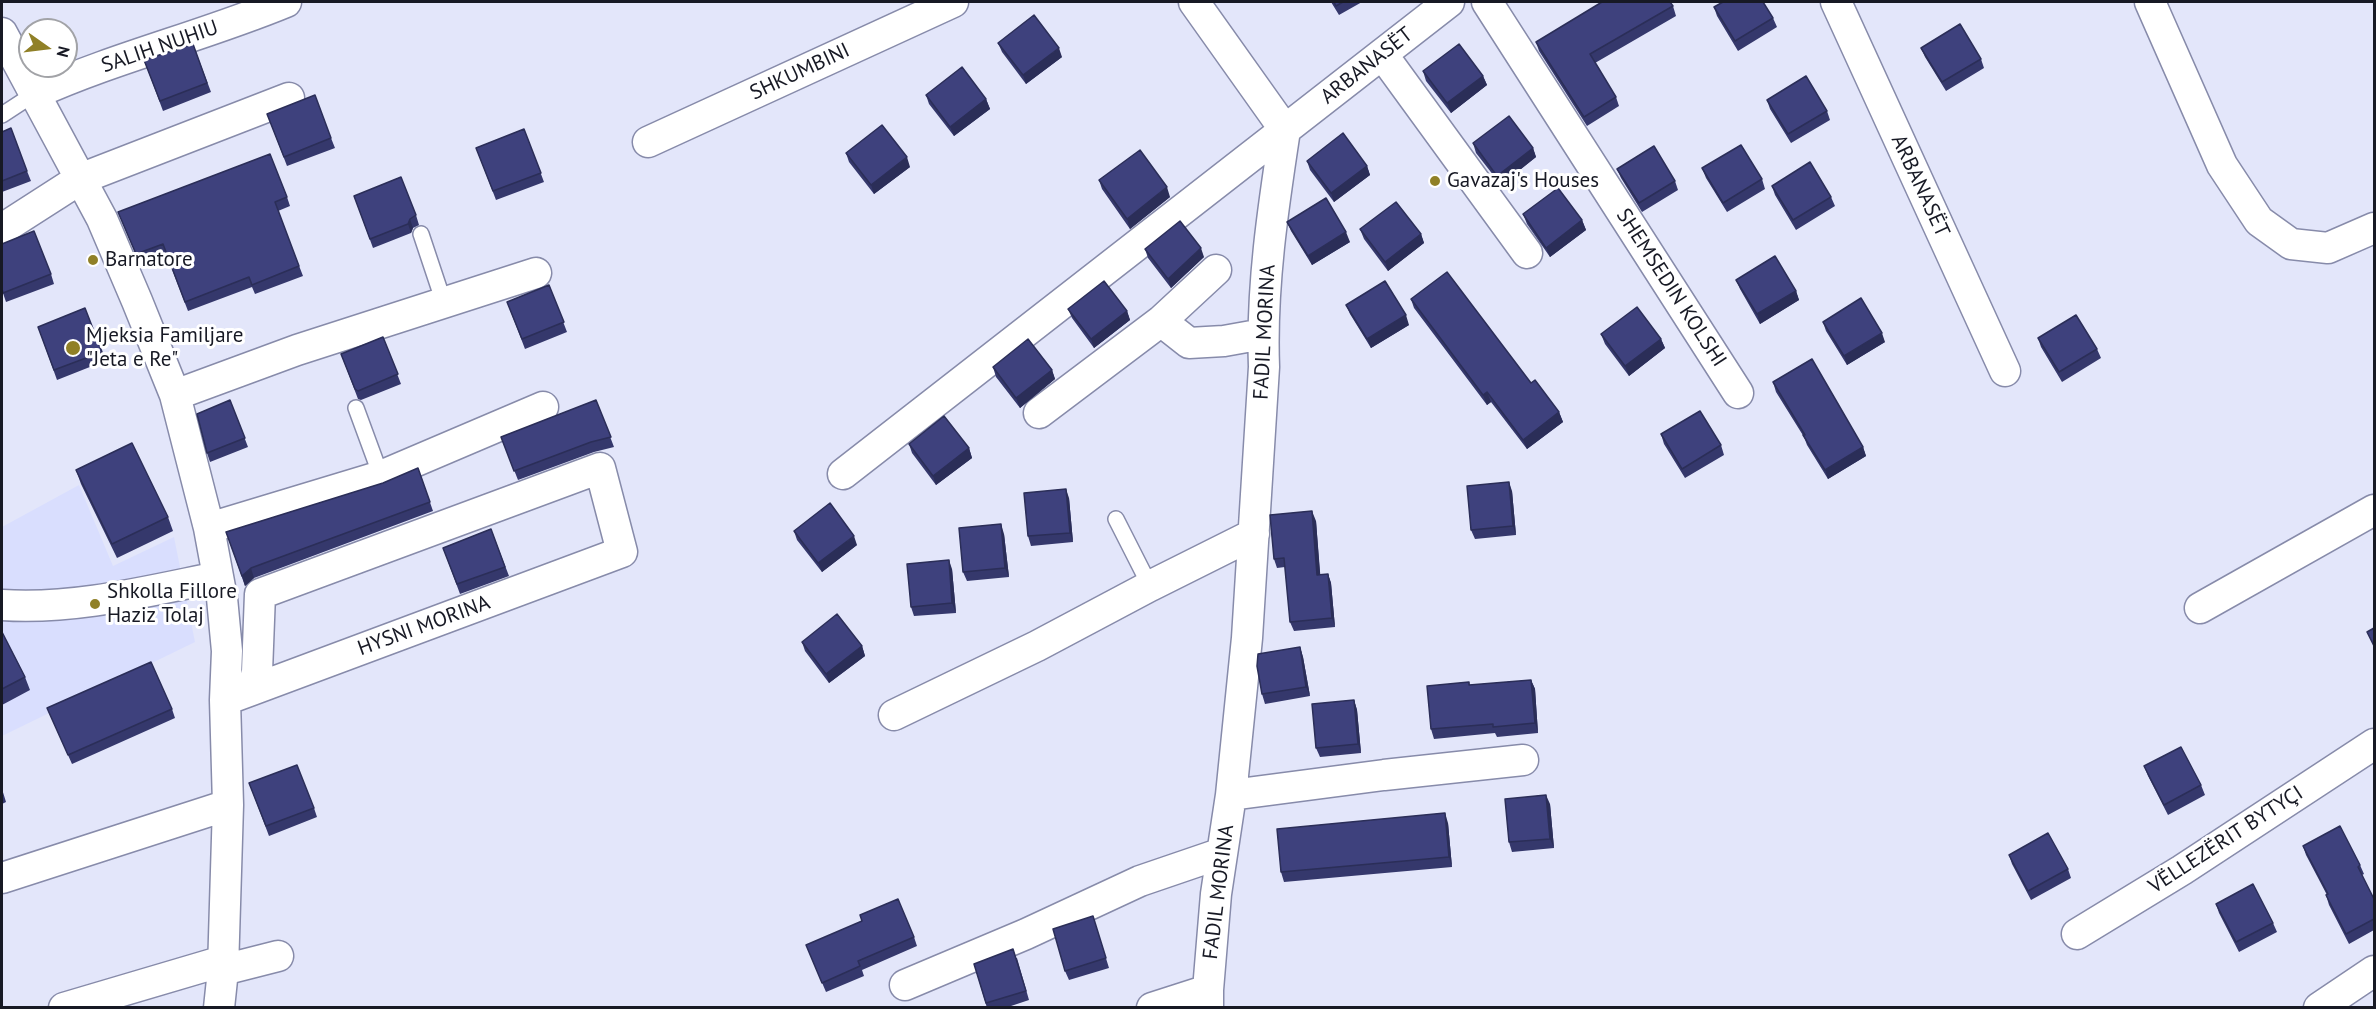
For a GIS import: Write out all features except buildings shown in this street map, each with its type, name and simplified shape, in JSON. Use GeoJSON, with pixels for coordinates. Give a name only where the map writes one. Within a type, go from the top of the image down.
{"type":"FeatureCollection","features":[{"type":"Feature","properties":{"kind":"street","name":"SALIH NUHIU"},"geometry":{"type":"LineString","coordinates":[[34,94],[72,77],[286,2]]}},
{"type":"Feature","properties":{"kind":"street","name":"SHKUMBINI"},"geometry":{"type":"LineString","coordinates":[[648,142],[953,2]]}},
{"type":"Feature","properties":{"kind":"street"},"geometry":{"type":"LineString","coordinates":[[1194,2],[1285,130]]}},
{"type":"Feature","properties":{"kind":"street","name":"ARBANASËT"},"geometry":{"type":"LineString","coordinates":[[843,474],[1449,2]]}},
{"type":"Feature","properties":{"kind":"street","name":"SHEMSEDIN KOLSHI"},"geometry":{"type":"LineString","coordinates":[[1487,2],[1738,393]]}},
{"type":"Feature","properties":{"kind":"street","name":"ARBANASËT"},"geometry":{"type":"LineString","coordinates":[[1836,2],[2005,371]]}},
{"type":"Feature","properties":{"kind":"street"},"geometry":{"type":"LineString","coordinates":[[2150,2],[2222,165],[2259,221],[2291,244],[2328,248],[2374,228]]}},
{"type":"Feature","properties":{"kind":"street"},"geometry":{"type":"LineString","coordinates":[[2,33],[102,219],[175,395],[209,528],[218,577],[227,651],[238,695],[228,805],[223,965],[219,1008]]}},
{"type":"Feature","properties":{"kind":"street"},"geometry":{"type":"LineString","coordinates":[[1382,54],[1527,253]]}},
{"type":"Feature","properties":{"kind":"street"},"geometry":{"type":"LineString","coordinates":[[2,229],[80,179],[185,126],[289,98]]}},
{"type":"Feature","properties":{"kind":"street","name":"FADIL MORINA"},"geometry":{"type":"LineString","coordinates":[[1152,1008],[1208,999],[1247,638],[1264,367],[1263,334],[1273,211],[1285,130]]}},
{"type":"Feature","properties":{"kind":"street"},"geometry":{"type":"LineString","coordinates":[[1039,413],[1161,321],[1216,270]]}},
{"type":"Feature","properties":{"kind":"street"},"geometry":{"type":"LineString","coordinates":[[175,395],[297,350],[536,273]]}},
{"type":"Feature","properties":{"kind":"street"},"geometry":{"type":"LineString","coordinates":[[1161,321],[1189,343],[1224,341],[1263,334]]}},
{"type":"Feature","properties":{"kind":"street"},"geometry":{"type":"LineString","coordinates":[[209,528],[381,476],[543,407]]}},
{"type":"Feature","properties":{"kind":"street","name":"HYSNI MORINA"},"geometry":{"type":"LineString","coordinates":[[600,468],[622,552],[238,695],[257,672],[260,594],[600,468]]}},
{"type":"Feature","properties":{"kind":"street"},"geometry":{"type":"LineString","coordinates":[[2200,608],[2374,510]]}},
{"type":"Feature","properties":{"kind":"street"},"geometry":{"type":"LineString","coordinates":[[894,716],[1037,646],[1254,534]]}},
{"type":"Feature","properties":{"kind":"street"},"geometry":{"type":"LineString","coordinates":[[2,605],[27,607],[90,600],[218,577]]}},
{"type":"Feature","properties":{"kind":"street","name":"VËLLEZËRIT BYTYÇI"},"geometry":{"type":"LineString","coordinates":[[2077,934],[2182,870],[2374,744]]}},
{"type":"Feature","properties":{"kind":"street","name":"FADIL MORINA"},"geometry":{"type":"LineString","coordinates":[[1231,795],[1523,760]]}},
{"type":"Feature","properties":{"kind":"street"},"geometry":{"type":"LineString","coordinates":[[2,878],[228,805]]}},
{"type":"Feature","properties":{"kind":"street"},"geometry":{"type":"LineString","coordinates":[[905,985],[1026,934],[1140,880],[1222,853]]}},
{"type":"Feature","properties":{"kind":"street"},"geometry":{"type":"LineString","coordinates":[[64,1008],[223,965],[278,956]]}},
{"type":"Feature","properties":{"kind":"street"},"geometry":{"type":"LineString","coordinates":[[2319,1008],[2374,970]]}},
{"type":"Feature","properties":{"kind":"lane"},"geometry":{"type":"LineString","coordinates":[[2,116],[34,94]]}},
{"type":"Feature","properties":{"kind":"lane"},"geometry":{"type":"LineString","coordinates":[[421,234],[444,303]]}},
{"type":"Feature","properties":{"kind":"lane"},"geometry":{"type":"LineString","coordinates":[[356,408],[381,476]]}},
{"type":"Feature","properties":{"kind":"lane"},"geometry":{"type":"LineString","coordinates":[[1116,519],[1150,586]]}},
{"type":"Feature","properties":{"kind":"shaded area","name":"Shkolla Fillore Haziz Tolaj"},"geometry":{"type":"Polygon","coordinates":[[[79,485],[113,566],[174,537],[195,642],[2,736],[2,527],[79,485]]]}},
{"type":"Feature","properties":{"kind":"place","name":"Gavazaj's Houses"},"geometry":{"type":"Point","coordinates":[1435,181]}},
{"type":"Feature","properties":{"kind":"place","name":"Barnatore"},"geometry":{"type":"Point","coordinates":[93,260]}},
{"type":"Feature","properties":{"kind":"place","name":"Mjeksia Familjare \"Jeta e Re\""},"geometry":{"type":"Point","coordinates":[73,348]}},
{"type":"Feature","properties":{"kind":"place","name":"Shkolla Fillore Haziz Tolaj"},"geometry":{"type":"Point","coordinates":[95,604]}}]}
